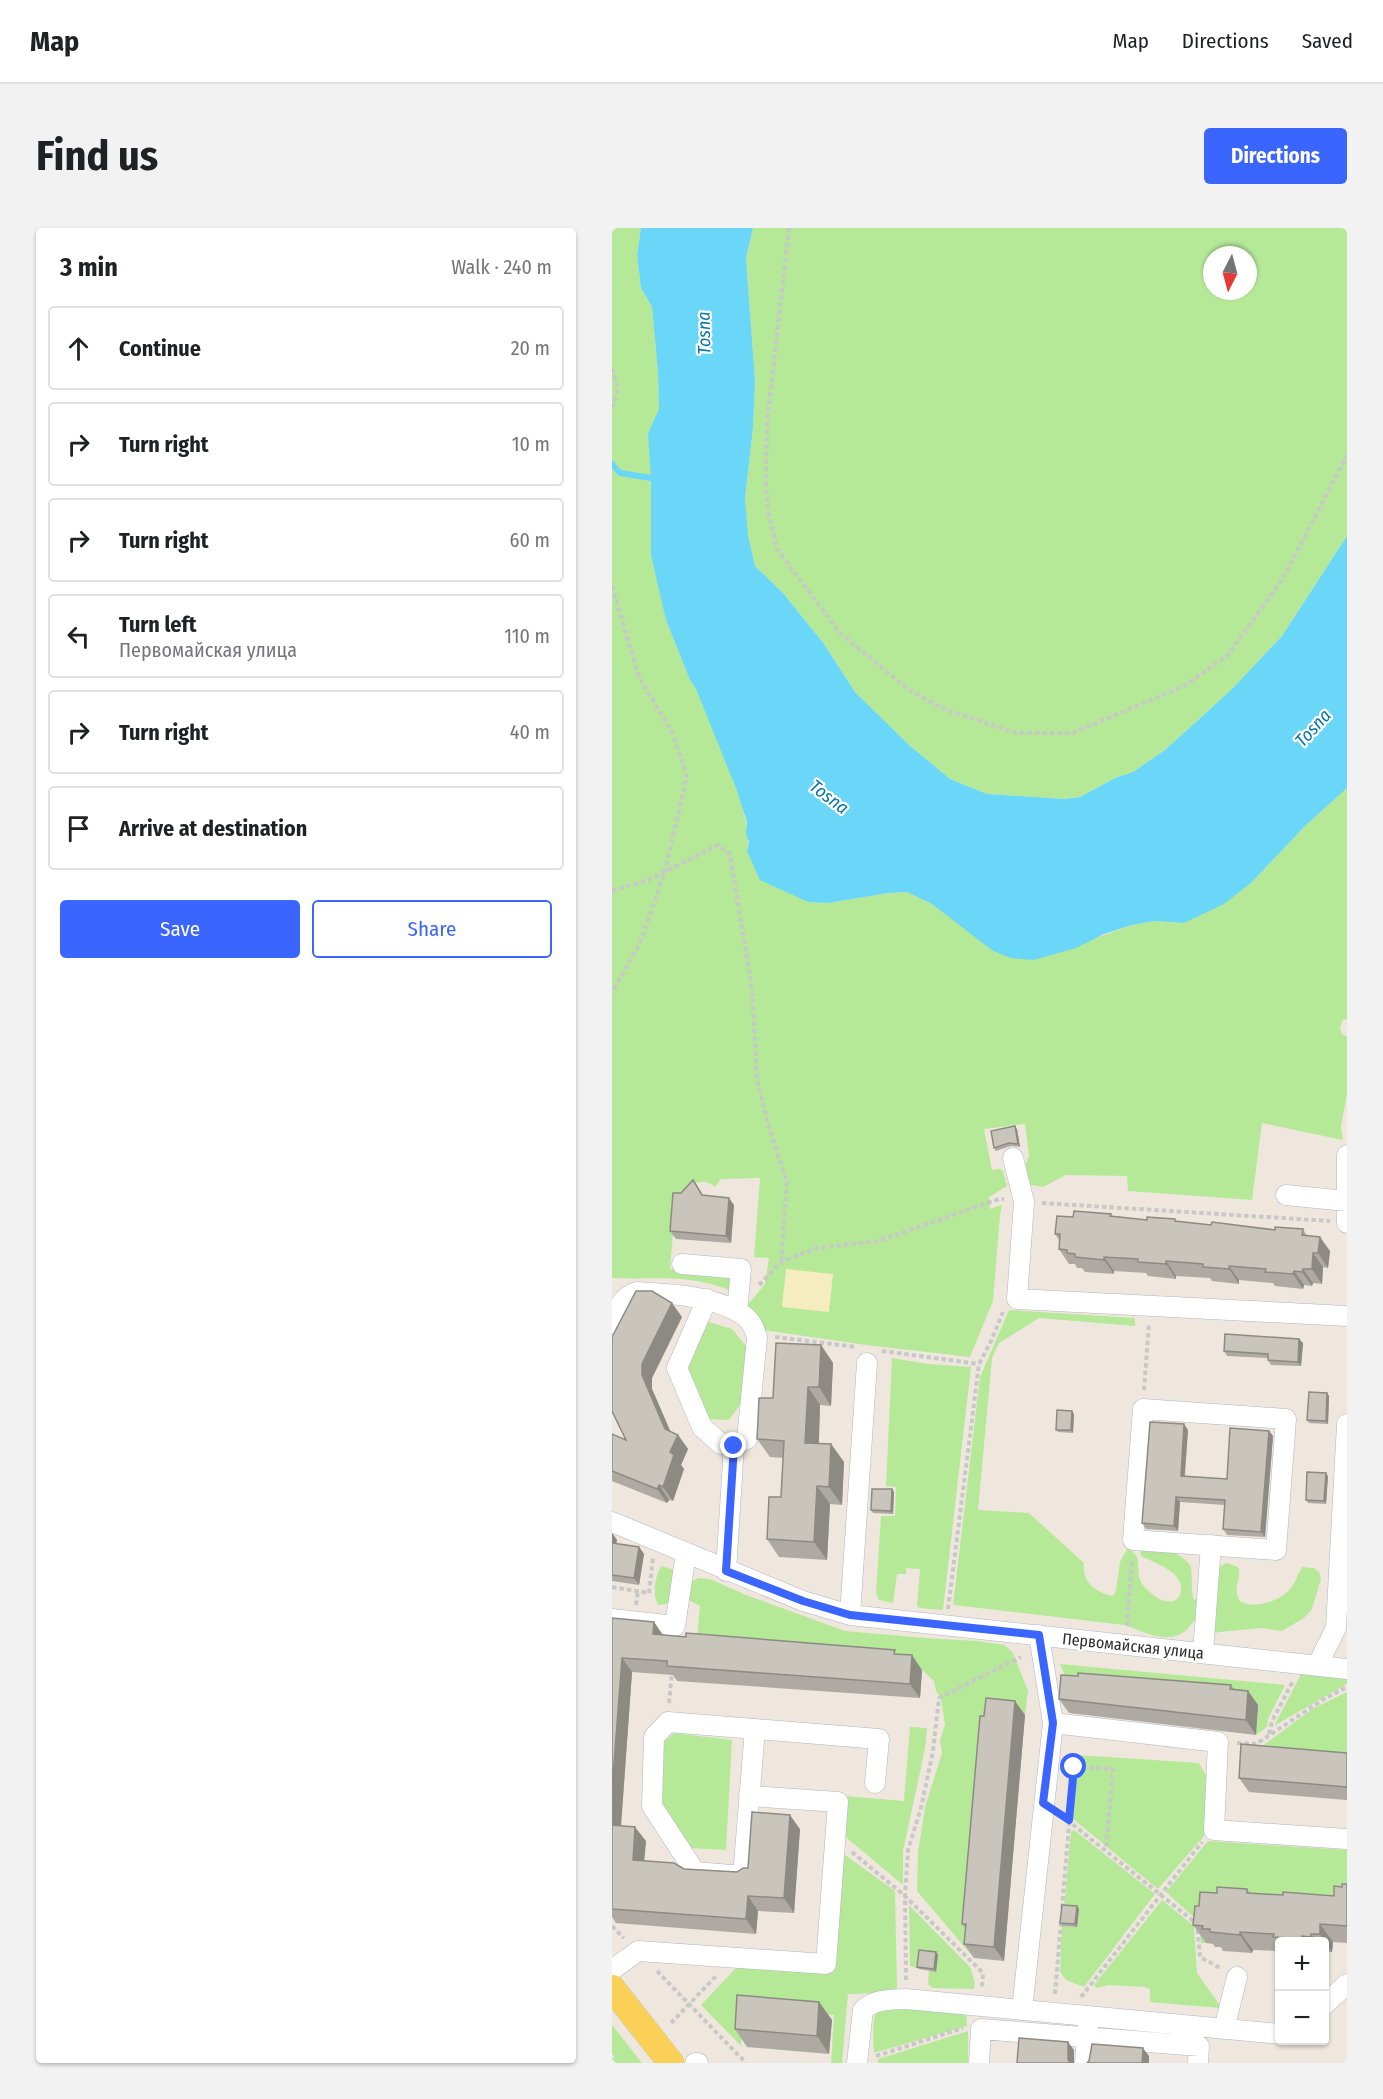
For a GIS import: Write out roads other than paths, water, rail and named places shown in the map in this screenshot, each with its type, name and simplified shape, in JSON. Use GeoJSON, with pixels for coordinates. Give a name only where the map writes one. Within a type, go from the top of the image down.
{"type":"FeatureCollection","features":[{"type":"Feature","properties":{"kind":"main road"},"geometry":{"type":"LineString","coordinates":[[612,1988],[671,2063]]}},
{"type":"Feature","properties":{"kind":"street"},"geometry":{"type":"LineString","coordinates":[[1347,1155],[1347,1223]]}},
{"type":"Feature","properties":{"kind":"street"},"geometry":{"type":"LineString","coordinates":[[1013,1158],[1024,1202],[1017,1299],[1347,1316]]}},
{"type":"Feature","properties":{"kind":"street"},"geometry":{"type":"LineString","coordinates":[[1286,1195],[1346,1201]]}},
{"type":"Feature","properties":{"kind":"street"},"geometry":{"type":"LineString","coordinates":[[682,1264],[741,1269],[737,1311]]}},
{"type":"Feature","properties":{"kind":"street"},"geometry":{"type":"LineString","coordinates":[[612,1323],[621,1301],[627,1295],[637,1292],[707,1299],[722,1303],[746,1316],[755,1326],[757,1338],[747,1439],[734,1446],[721,1444],[702,1427],[677,1368],[707,1299]]}},
{"type":"Feature","properties":{"kind":"street"},"geometry":{"type":"LineString","coordinates":[[850,1615],[870,1354]]}},
{"type":"Feature","properties":{"kind":"street"},"geometry":{"type":"LineString","coordinates":[[1143,1409],[1286,1419],[1276,1550],[1211,1545],[1133,1540],[1143,1409]]}},
{"type":"Feature","properties":{"kind":"street"},"geometry":{"type":"LineString","coordinates":[[1309,1665],[1336,1628],[1342,1605],[1347,1424]]}},
{"type":"Feature","properties":{"kind":"street"},"geometry":{"type":"LineString","coordinates":[[726,1571],[734,1446]]}},
{"type":"Feature","properties":{"kind":"street","name":"Первомайская улица"},"geometry":{"type":"LineString","coordinates":[[612,1522],[726,1571],[803,1601],[850,1615],[1347,1669]]}},
{"type":"Feature","properties":{"kind":"street"},"geometry":{"type":"LineString","coordinates":[[1203,1653],[1211,1545]]}},
{"type":"Feature","properties":{"kind":"street"},"geometry":{"type":"LineString","coordinates":[[612,1619],[675,1626],[686,1553]]}},
{"type":"Feature","properties":{"kind":"street"},"geometry":{"type":"LineString","coordinates":[[1022,2010],[1053,1723],[1039,1635]]}},
{"type":"Feature","properties":{"kind":"street"},"geometry":{"type":"LineString","coordinates":[[755,1729],[743,1876],[695,1872],[652,1806],[654,1737],[668,1722],[755,1729],[879,1739],[875,1783]]}},
{"type":"Feature","properties":{"kind":"street"},"geometry":{"type":"LineString","coordinates":[[1053,1723],[1218,1742],[1214,1830],[1347,1839]]}},
{"type":"Feature","properties":{"kind":"street"},"geometry":{"type":"LineString","coordinates":[[612,1970],[638,1951],[826,1964],[838,1802],[749,1796]]}},
{"type":"Feature","properties":{"kind":"street"},"geometry":{"type":"LineString","coordinates":[[1224,2029],[1237,1977]]}},
{"type":"Feature","properties":{"kind":"street"},"geometry":{"type":"LineString","coordinates":[[1329,2000],[1347,1984]]}},
{"type":"Feature","properties":{"kind":"street"},"geometry":{"type":"LineString","coordinates":[[857,2063],[863,2010],[869,2004],[879,2001],[906,2000],[981,2006],[1275,2034]]}},
{"type":"Feature","properties":{"kind":"street"},"geometry":{"type":"LineString","coordinates":[[1072,2015],[1087,2038],[1085,2063]]}},
{"type":"Feature","properties":{"kind":"street"},"geometry":{"type":"LineString","coordinates":[[979,2063],[981,2030],[1199,2046],[1198,2063]]}},
{"type":"Feature","properties":{"kind":"water","name":"Tosna"},"geometry":{"type":"Polygon","coordinates":[[[641,228],[753,228],[746,258],[755,381],[753,428],[745,498],[748,536],[755,566],[783,593],[824,644],[855,692],[909,745],[950,779],[987,794],[1065,799],[1080,797],[1115,778],[1133,772],[1165,750],[1208,711],[1282,636],[1347,536],[1347,788],[1304,827],[1252,882],[1224,904],[1184,923],[1154,921],[1132,925],[1104,934],[1076,948],[1034,960],[1011,958],[993,951],[932,904],[907,892],[828,903],[808,902],[760,880],[747,851],[749,842],[746,834],[747,822],[736,788],[666,620],[651,555],[651,478],[648,433],[659,409],[658,372],[652,307],[641,288],[637,255],[641,228]]]}},
{"type":"Feature","properties":{"kind":"waterway"},"geometry":{"type":"LineString","coordinates":[[612,464],[620,473],[651,478]]}}]}
